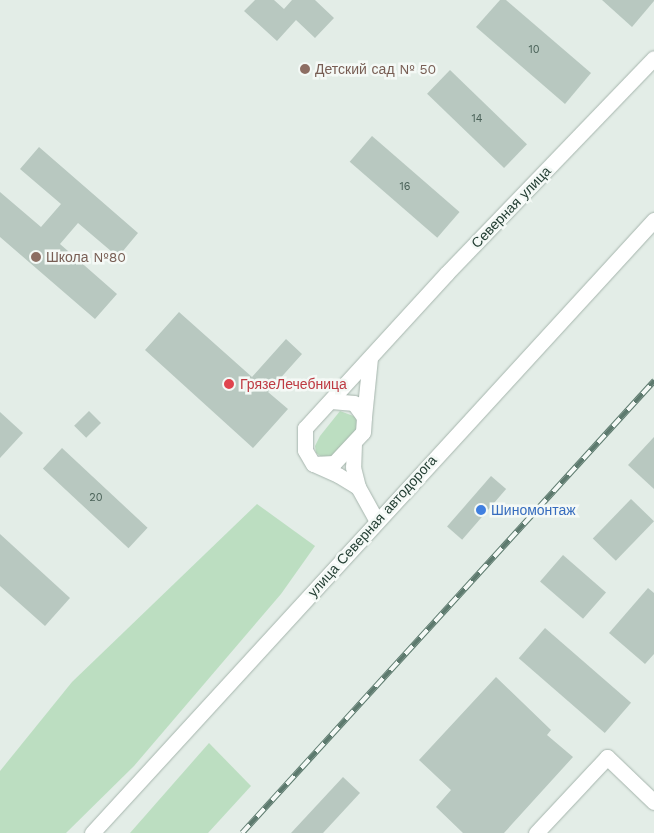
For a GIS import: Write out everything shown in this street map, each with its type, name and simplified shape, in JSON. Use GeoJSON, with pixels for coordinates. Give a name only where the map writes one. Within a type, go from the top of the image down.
{"type":"FeatureCollection","features":[{"type":"Feature","properties":{"kind":"street","name":"Северная улица"},"geometry":{"type":"LineString","coordinates":[[331,401],[446,273],[654,58]]}},
{"type":"Feature","properties":{"kind":"street","name":"улица Северная автодорога"},"geometry":{"type":"LineString","coordinates":[[92,833],[654,220]]}},
{"type":"Feature","properties":{"kind":"street"},"geometry":{"type":"LineString","coordinates":[[313,464],[334,463],[362,432],[370,358]]}},
{"type":"Feature","properties":{"kind":"street"},"geometry":{"type":"LineString","coordinates":[[358,487],[338,475],[313,464],[304,450],[305,428],[331,401],[354,403],[364,418]]}},
{"type":"Feature","properties":{"kind":"street"},"geometry":{"type":"LineString","coordinates":[[354,443],[353,467],[358,487],[377,521]]}},
{"type":"Feature","properties":{"kind":"street"},"geometry":{"type":"LineString","coordinates":[[536,833],[607,757],[654,802]]}},
{"type":"Feature","properties":{"kind":"green space"},"geometry":{"type":"Polygon","coordinates":[[[340,411],[356,417],[358,429],[333,457],[323,458],[316,453],[315,446],[320,436],[340,411]]]}},
{"type":"Feature","properties":{"kind":"green space"},"geometry":{"type":"Polygon","coordinates":[[[257,504],[315,546],[281,594],[134,766],[66,833],[0,833],[0,771],[72,682],[257,504]]]}},
{"type":"Feature","properties":{"kind":"green space"},"geometry":{"type":"Polygon","coordinates":[[[209,743],[251,786],[208,833],[130,833],[209,743]]]}},
{"type":"Feature","properties":{"kind":"building"},"geometry":{"type":"Polygon","coordinates":[[[255,0],[274,0],[284,9],[292,0],[315,0],[334,18],[315,38],[296,20],[277,41],[244,11],[255,0]]]}},
{"type":"Feature","properties":{"kind":"building"},"geometry":{"type":"Polygon","coordinates":[[[500,0],[506,0],[591,73],[565,104],[476,27],[500,0]]]}},
{"type":"Feature","properties":{"kind":"building"},"geometry":{"type":"Polygon","coordinates":[[[602,0],[654,0],[654,1],[632,27],[602,0]]]}},
{"type":"Feature","properties":{"kind":"building"},"geometry":{"type":"Polygon","coordinates":[[[450,70],[527,144],[504,168],[427,94],[450,70]]]}},
{"type":"Feature","properties":{"kind":"building"},"geometry":{"type":"Polygon","coordinates":[[[372,136],[460,212],[437,238],[350,162],[372,136]]]}},
{"type":"Feature","properties":{"kind":"building"},"geometry":{"type":"Polygon","coordinates":[[[39,147],[138,233],[118,257],[78,223],[60,244],[117,294],[95,319],[0,237],[0,192],[41,227],[61,204],[20,169],[39,147]]]}},
{"type":"Feature","properties":{"kind":"building","name":"ГрязеЛечебница"},"geometry":{"type":"Polygon","coordinates":[[[179,312],[252,377],[286,339],[302,354],[268,392],[288,409],[253,448],[145,350],[179,312]]]}},
{"type":"Feature","properties":{"kind":"building"},"geometry":{"type":"Polygon","coordinates":[[[89,411],[101,423],[86,438],[74,426],[89,411]]]}},
{"type":"Feature","properties":{"kind":"building"},"geometry":{"type":"Polygon","coordinates":[[[0,412],[23,433],[0,458],[0,412]]]}},
{"type":"Feature","properties":{"kind":"building"},"geometry":{"type":"Polygon","coordinates":[[[654,437],[654,489],[628,465],[654,437]]]}},
{"type":"Feature","properties":{"kind":"building"},"geometry":{"type":"Polygon","coordinates":[[[62,448],[148,528],[128,548],[43,468],[62,448]]]}},
{"type":"Feature","properties":{"kind":"building"},"geometry":{"type":"Polygon","coordinates":[[[491,476],[506,489],[462,540],[447,527],[491,476]]]}},
{"type":"Feature","properties":{"kind":"building"},"geometry":{"type":"Polygon","coordinates":[[[631,499],[654,521],[616,561],[593,539],[631,499]]]}},
{"type":"Feature","properties":{"kind":"building"},"geometry":{"type":"Polygon","coordinates":[[[0,534],[70,598],[45,626],[0,586],[0,534]]]}},
{"type":"Feature","properties":{"kind":"building"},"geometry":{"type":"Polygon","coordinates":[[[563,555],[606,592],[583,619],[540,581],[563,555]]]}},
{"type":"Feature","properties":{"kind":"building"},"geometry":{"type":"Polygon","coordinates":[[[648,588],[654,593],[654,654],[645,664],[609,633],[648,588]]]}},
{"type":"Feature","properties":{"kind":"building"},"geometry":{"type":"Polygon","coordinates":[[[545,628],[631,703],[605,733],[519,658],[545,628]]]}},
{"type":"Feature","properties":{"kind":"building"},"geometry":{"type":"Polygon","coordinates":[[[496,677],[551,730],[547,735],[573,757],[504,833],[463,833],[436,807],[451,790],[419,760],[496,677]]]}},
{"type":"Feature","properties":{"kind":"building"},"geometry":{"type":"Polygon","coordinates":[[[343,777],[360,793],[323,833],[291,833],[343,777]]]}},
{"type":"Feature","properties":{"kind":"railway"},"geometry":{"type":"LineString","coordinates":[[242,833],[654,381]]}},
{"type":"Feature","properties":{"kind":"place","name":"Детский сад № 50"},"geometry":{"type":"Point","coordinates":[305,69]}},
{"type":"Feature","properties":{"kind":"place","name":"Школа №80"},"geometry":{"type":"Point","coordinates":[36,257]}},
{"type":"Feature","properties":{"kind":"place","name":"ГрязеЛечебница"},"geometry":{"type":"Point","coordinates":[229,384]}},
{"type":"Feature","properties":{"kind":"place","name":"Шиномонтаж"},"geometry":{"type":"Point","coordinates":[481,510]}}]}
